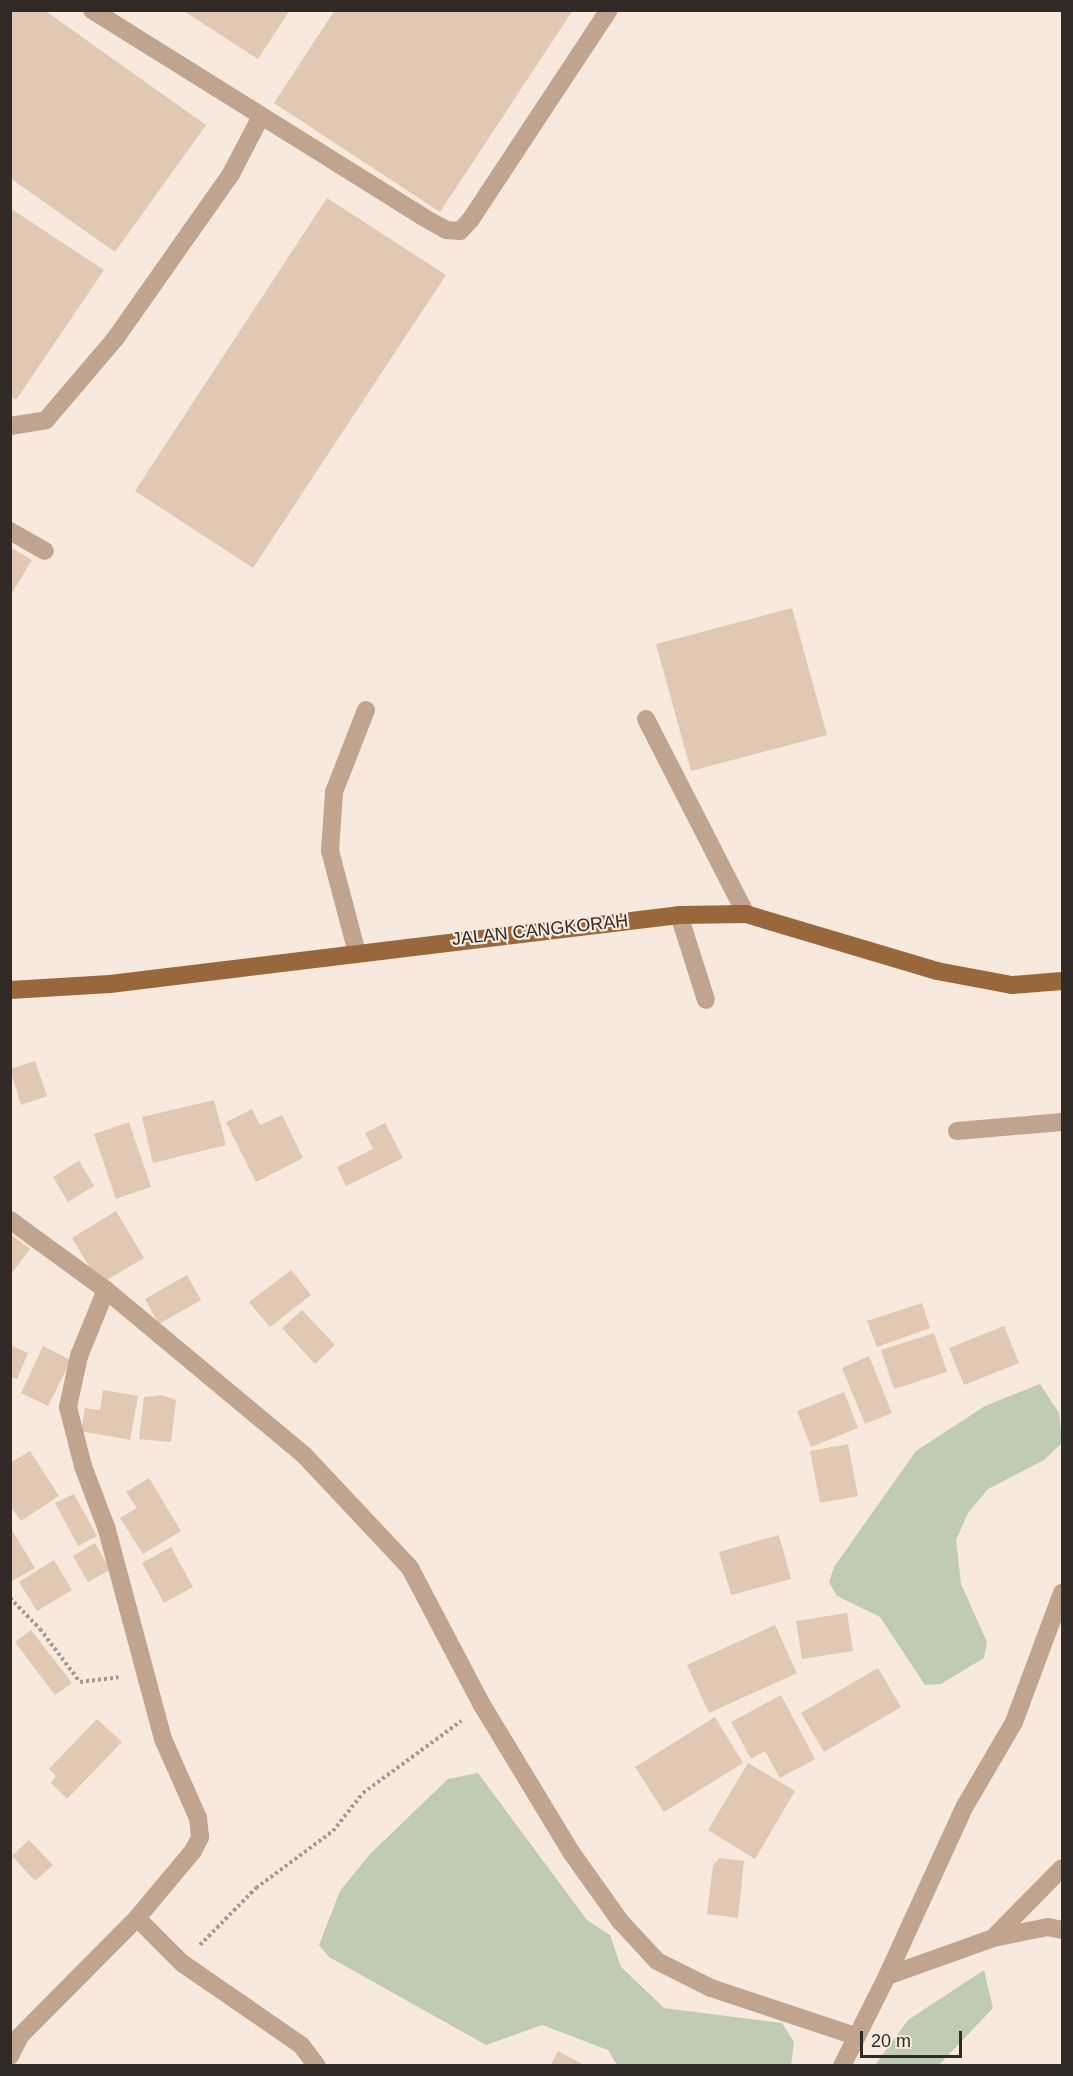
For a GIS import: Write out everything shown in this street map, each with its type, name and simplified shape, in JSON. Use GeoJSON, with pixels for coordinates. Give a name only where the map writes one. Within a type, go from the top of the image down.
{"type":"FeatureCollection","features":[{"type":"Feature","properties":{"kind":"main road","name":"JALAN CANGKORAH"},"geometry":{"type":"LineString","coordinates":[[10,990],[110,984],[679,915],[746,914],[937,971],[1012,985],[1062,981]]}},
{"type":"Feature","properties":{"kind":"street"},"geometry":{"type":"LineString","coordinates":[[92,10],[260,118],[446,230],[460,231],[471,219],[609,10]]}},
{"type":"Feature","properties":{"kind":"street"},"geometry":{"type":"LineString","coordinates":[[10,426],[46,420],[115,339],[231,174],[260,118]]}},
{"type":"Feature","properties":{"kind":"street"},"geometry":{"type":"LineString","coordinates":[[10,531],[45,551]]}},
{"type":"Feature","properties":{"kind":"street"},"geometry":{"type":"LineString","coordinates":[[357,953],[330,851],[334,792],[366,710]]}},
{"type":"Feature","properties":{"kind":"street"},"geometry":{"type":"LineString","coordinates":[[646,719],[746,914]]}},
{"type":"Feature","properties":{"kind":"street"},"geometry":{"type":"LineString","coordinates":[[679,915],[706,1000]]}},
{"type":"Feature","properties":{"kind":"street"},"geometry":{"type":"LineString","coordinates":[[957,1131],[1062,1122]]}},
{"type":"Feature","properties":{"kind":"street"},"geometry":{"type":"LineString","coordinates":[[10,1220],[106,1290],[305,1456],[410,1568],[482,1706],[571,1852],[620,1921],[657,1960],[711,1988],[855,2036]]}},
{"type":"Feature","properties":{"kind":"street"},"geometry":{"type":"LineString","coordinates":[[10,2056],[20,2037],[137,1918],[193,1851],[200,1837],[198,1818],[163,1739],[68,1407],[79,1356],[106,1290]]}},
{"type":"Feature","properties":{"kind":"street"},"geometry":{"type":"LineString","coordinates":[[842,2066],[887,1976],[965,1806],[1014,1722],[1062,1593]]}},
{"type":"Feature","properties":{"kind":"street"},"geometry":{"type":"LineString","coordinates":[[993,1938],[1062,1868]]}},
{"type":"Feature","properties":{"kind":"street"},"geometry":{"type":"LineString","coordinates":[[137,1918],[182,1963],[301,2045],[317,2066]]}},
{"type":"Feature","properties":{"kind":"street"},"geometry":{"type":"LineString","coordinates":[[887,1976],[993,1938],[1048,1927],[1062,1930]]}},
{"type":"Feature","properties":{"kind":"path"},"geometry":{"type":"LineString","coordinates":[[10,1598],[40,1629],[80,1682],[145,1671]]}},
{"type":"Feature","properties":{"kind":"path"},"geometry":{"type":"LineString","coordinates":[[182,1963],[256,1888],[333,1832],[363,1793],[482,1706]]}},
{"type":"Feature","properties":{"kind":"green space"},"geometry":{"type":"Polygon","coordinates":[[[1040,1384],[1059,1413],[1062,1443],[1044,1460],[988,1489],[968,1513],[956,1540],[961,1584],[987,1642],[984,1658],[941,1684],[925,1685],[880,1617],[837,1596],[829,1582],[834,1567],[916,1451],[985,1406],[1040,1384]]]}},
{"type":"Feature","properties":{"kind":"green space"},"geometry":{"type":"Polygon","coordinates":[[[478,1773],[587,1920],[610,1935],[621,1967],[664,2008],[782,2023],[794,2042],[791,2065],[617,2065],[608,2050],[542,2025],[486,2045],[329,1957],[319,1945],[340,1891],[371,1853],[448,1779],[478,1773]]]}},
{"type":"Feature","properties":{"kind":"green space"},"geometry":{"type":"Polygon","coordinates":[[[984,1970],[993,2008],[939,2065],[875,2065],[908,2020],[984,1970]]]}},
{"type":"Feature","properties":{"kind":"building"},"geometry":{"type":"Polygon","coordinates":[[[10,10],[44,10],[206,125],[115,252],[10,178],[10,10]]]}},
{"type":"Feature","properties":{"kind":"building"},"geometry":{"type":"Polygon","coordinates":[[[182,10],[290,10],[258,59],[182,10]]]}},
{"type":"Feature","properties":{"kind":"building"},"geometry":{"type":"Polygon","coordinates":[[[335,10],[573,10],[440,212],[274,103],[335,10]]]}},
{"type":"Feature","properties":{"kind":"building"},"geometry":{"type":"Polygon","coordinates":[[[327,198],[446,275],[253,568],[135,491],[327,198]]]}},
{"type":"Feature","properties":{"kind":"building"},"geometry":{"type":"Polygon","coordinates":[[[10,208],[104,270],[16,400],[10,396],[10,208]]]}},
{"type":"Feature","properties":{"kind":"building"},"geometry":{"type":"Polygon","coordinates":[[[10,547],[32,560],[10,596],[10,547]]]}},
{"type":"Feature","properties":{"kind":"building"},"geometry":{"type":"Polygon","coordinates":[[[792,608],[827,735],[691,771],[656,644],[792,608]]]}},
{"type":"Feature","properties":{"kind":"building"},"geometry":{"type":"Polygon","coordinates":[[[35,1061],[47,1096],[21,1105],[10,1069],[35,1061]]]}},
{"type":"Feature","properties":{"kind":"building"},"geometry":{"type":"Polygon","coordinates":[[[214,1100],[226,1145],[153,1163],[142,1117],[214,1100]]]}},
{"type":"Feature","properties":{"kind":"building"},"geometry":{"type":"Polygon","coordinates":[[[252,1109],[260,1125],[282,1115],[303,1158],[256,1182],[226,1122],[252,1109]]]}},
{"type":"Feature","properties":{"kind":"building"},"geometry":{"type":"Polygon","coordinates":[[[129,1122],[151,1187],[116,1199],[94,1134],[129,1122]]]}},
{"type":"Feature","properties":{"kind":"building"},"geometry":{"type":"Polygon","coordinates":[[[385,1123],[403,1158],[346,1186],[337,1167],[373,1149],[365,1133],[385,1123]]]}},
{"type":"Feature","properties":{"kind":"building"},"geometry":{"type":"Polygon","coordinates":[[[79,1161],[94,1186],[68,1202],[53,1177],[79,1161]]]}},
{"type":"Feature","properties":{"kind":"building"},"geometry":{"type":"Polygon","coordinates":[[[116,1211],[144,1258],[100,1284],[72,1238],[116,1211]]]}},
{"type":"Feature","properties":{"kind":"building"},"geometry":{"type":"Polygon","coordinates":[[[10,1234],[30,1249],[10,1275],[10,1234]]]}},
{"type":"Feature","properties":{"kind":"building"},"geometry":{"type":"Polygon","coordinates":[[[291,1270],[311,1295],[270,1327],[249,1302],[291,1270]]]}},
{"type":"Feature","properties":{"kind":"building"},"geometry":{"type":"Polygon","coordinates":[[[187,1275],[201,1300],[159,1324],[145,1299],[187,1275]]]}},
{"type":"Feature","properties":{"kind":"building"},"geometry":{"type":"Polygon","coordinates":[[[922,1303],[930,1328],[877,1347],[867,1321],[922,1303]]]}},
{"type":"Feature","properties":{"kind":"building"},"geometry":{"type":"Polygon","coordinates":[[[302,1310],[335,1345],[315,1364],[282,1328],[302,1310]]]}},
{"type":"Feature","properties":{"kind":"building"},"geometry":{"type":"Polygon","coordinates":[[[1004,1326],[1019,1363],[964,1385],[949,1348],[1004,1326]]]}},
{"type":"Feature","properties":{"kind":"building"},"geometry":{"type":"Polygon","coordinates":[[[934,1333],[947,1372],[894,1389],[881,1350],[934,1333]]]}},
{"type":"Feature","properties":{"kind":"building"},"geometry":{"type":"Polygon","coordinates":[[[10,1345],[28,1353],[17,1379],[10,1377],[10,1345]]]}},
{"type":"Feature","properties":{"kind":"building"},"geometry":{"type":"Polygon","coordinates":[[[43,1346],[71,1360],[48,1406],[21,1393],[43,1346]]]}},
{"type":"Feature","properties":{"kind":"building"},"geometry":{"type":"Polygon","coordinates":[[[869,1356],[892,1413],[865,1424],[842,1368],[869,1356]]]}},
{"type":"Feature","properties":{"kind":"building"},"geometry":{"type":"Polygon","coordinates":[[[103,1390],[138,1396],[130,1440],[81,1431],[85,1408],[100,1410],[103,1390]]]}},
{"type":"Feature","properties":{"kind":"building"},"geometry":{"type":"Polygon","coordinates":[[[844,1392],[858,1428],[811,1447],[797,1411],[844,1392]]]}},
{"type":"Feature","properties":{"kind":"building"},"geometry":{"type":"Polygon","coordinates":[[[162,1395],[176,1400],[171,1442],[139,1439],[144,1397],[162,1395]]]}},
{"type":"Feature","properties":{"kind":"building"},"geometry":{"type":"Polygon","coordinates":[[[848,1444],[858,1496],[820,1503],[810,1451],[848,1444]]]}},
{"type":"Feature","properties":{"kind":"building"},"geometry":{"type":"Polygon","coordinates":[[[30,1451],[59,1496],[21,1521],[10,1506],[10,1463],[30,1451]]]}},
{"type":"Feature","properties":{"kind":"building"},"geometry":{"type":"Polygon","coordinates":[[[149,1478],[181,1531],[143,1554],[120,1518],[137,1508],[126,1492],[149,1478]]]}},
{"type":"Feature","properties":{"kind":"building"},"geometry":{"type":"Polygon","coordinates":[[[74,1494],[97,1536],[78,1546],[55,1503],[74,1494]]]}},
{"type":"Feature","properties":{"kind":"building"},"geometry":{"type":"Polygon","coordinates":[[[10,1527],[35,1568],[10,1582],[10,1527]]]}},
{"type":"Feature","properties":{"kind":"building"},"geometry":{"type":"Polygon","coordinates":[[[779,1535],[791,1579],[731,1595],[719,1552],[779,1535]]]}},
{"type":"Feature","properties":{"kind":"building"},"geometry":{"type":"Polygon","coordinates":[[[95,1543],[110,1570],[88,1582],[73,1556],[95,1543]]]}},
{"type":"Feature","properties":{"kind":"building"},"geometry":{"type":"Polygon","coordinates":[[[171,1547],[193,1587],[164,1603],[142,1563],[171,1547]]]}},
{"type":"Feature","properties":{"kind":"building"},"geometry":{"type":"Polygon","coordinates":[[[54,1560],[72,1590],[37,1611],[19,1582],[54,1560]]]}},
{"type":"Feature","properties":{"kind":"building"},"geometry":{"type":"Polygon","coordinates":[[[847,1613],[853,1651],[802,1659],[796,1621],[847,1613]]]}},
{"type":"Feature","properties":{"kind":"building"},"geometry":{"type":"Polygon","coordinates":[[[775,1625],[797,1673],[709,1713],[687,1665],[775,1625]]]}},
{"type":"Feature","properties":{"kind":"building"},"geometry":{"type":"Polygon","coordinates":[[[31,1630],[72,1683],[55,1695],[15,1642],[31,1630]]]}},
{"type":"Feature","properties":{"kind":"building"},"geometry":{"type":"Polygon","coordinates":[[[878,1668],[901,1707],[824,1752],[801,1713],[878,1668]]]}},
{"type":"Feature","properties":{"kind":"building"},"geometry":{"type":"Polygon","coordinates":[[[781,1695],[815,1759],[780,1778],[765,1751],[751,1759],[731,1722],[781,1695]]]}},
{"type":"Feature","properties":{"kind":"building"},"geometry":{"type":"Polygon","coordinates":[[[715,1717],[743,1763],[664,1812],[635,1767],[715,1717]]]}},
{"type":"Feature","properties":{"kind":"building"},"geometry":{"type":"Polygon","coordinates":[[[97,1719],[122,1742],[67,1799],[51,1783],[56,1776],[49,1769],[97,1719]]]}},
{"type":"Feature","properties":{"kind":"building"},"geometry":{"type":"Polygon","coordinates":[[[748,1763],[795,1791],[755,1859],[708,1830],[748,1763]]]}},
{"type":"Feature","properties":{"kind":"building"},"geometry":{"type":"Polygon","coordinates":[[[29,1840],[53,1865],[35,1881],[12,1856],[29,1840]]]}},
{"type":"Feature","properties":{"kind":"building"},"geometry":{"type":"Polygon","coordinates":[[[720,1858],[744,1861],[738,1918],[707,1914],[713,1865],[720,1858]]]}},
{"type":"Feature","properties":{"kind":"building"},"geometry":{"type":"Polygon","coordinates":[[[558,2051],[586,2066],[550,2066],[558,2051]]]}}]}
